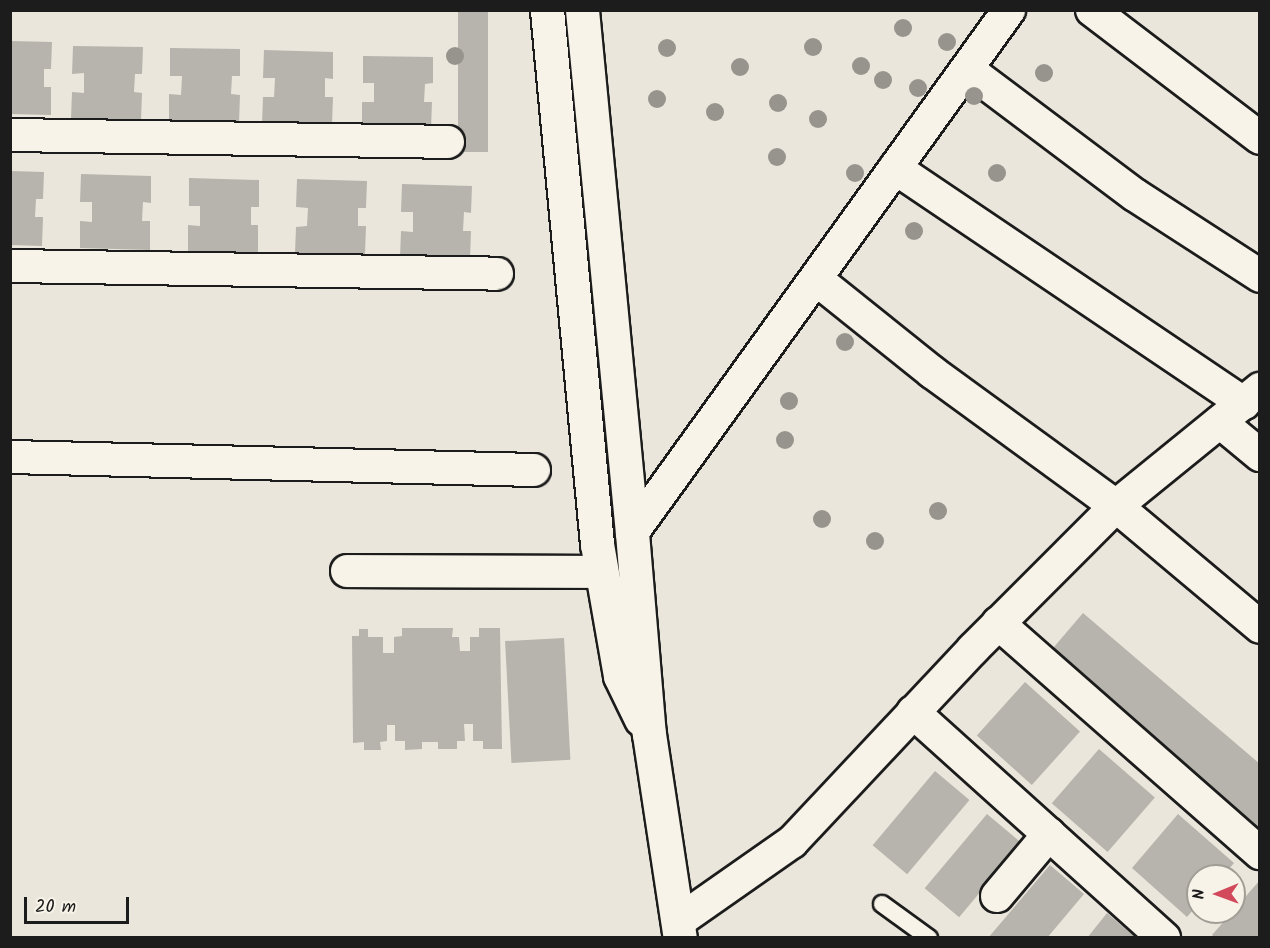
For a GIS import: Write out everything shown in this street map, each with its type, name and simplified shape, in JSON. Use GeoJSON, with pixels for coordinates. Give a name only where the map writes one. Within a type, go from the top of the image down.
{"type":"FeatureCollection","features":[{"type":"Feature","properties":{"kind":"street"},"geometry":{"type":"LineString","coordinates":[[547,10],[602,572],[620,676],[649,734]]}},
{"type":"Feature","properties":{"kind":"street"},"geometry":{"type":"LineString","coordinates":[[582,10],[649,734],[679,929],[792,842],[998,623],[1116,506],[1252,396],[895,168]]}},
{"type":"Feature","properties":{"kind":"street"},"geometry":{"type":"LineString","coordinates":[[632,533],[1008,10]]}},
{"type":"Feature","properties":{"kind":"street"},"geometry":{"type":"LineString","coordinates":[[1092,10],[1260,138]]}},
{"type":"Feature","properties":{"kind":"street"},"geometry":{"type":"LineString","coordinates":[[966,69],[1136,195],[1260,276]]}},
{"type":"Feature","properties":{"kind":"street"},"geometry":{"type":"LineString","coordinates":[[10,135],[448,142]]}},
{"type":"Feature","properties":{"kind":"street"},"geometry":{"type":"LineString","coordinates":[[10,266],[497,274]]}},
{"type":"Feature","properties":{"kind":"street"},"geometry":{"type":"LineString","coordinates":[[816,279],[932,372],[1116,506],[1260,627]]}},
{"type":"Feature","properties":{"kind":"street"},"geometry":{"type":"LineString","coordinates":[[1220,422],[1260,455]]}},
{"type":"Feature","properties":{"kind":"street"},"geometry":{"type":"LineString","coordinates":[[10,457],[534,470]]}},
{"type":"Feature","properties":{"kind":"street"},"geometry":{"type":"LineString","coordinates":[[347,571],[602,572]]}},
{"type":"Feature","properties":{"kind":"street"},"geometry":{"type":"LineString","coordinates":[[998,623],[1260,853]]}},
{"type":"Feature","properties":{"kind":"street"},"geometry":{"type":"LineString","coordinates":[[913,712],[1164,938]]}},
{"type":"Feature","properties":{"kind":"street"},"geometry":{"type":"LineString","coordinates":[[997,896],[1049,834]]}},
{"type":"Feature","properties":{"kind":"lane"},"geometry":{"type":"LineString","coordinates":[[882,904],[929,938]]}},
{"type":"Feature","properties":{"kind":"building"},"geometry":{"type":"Polygon","coordinates":[[[458,10],[488,10],[488,152],[458,152],[458,10]]]}},
{"type":"Feature","properties":{"kind":"building"},"geometry":{"type":"Polygon","coordinates":[[[10,41],[52,42],[51,69],[44,69],[44,87],[51,87],[51,115],[10,114],[10,41]]]}},
{"type":"Feature","properties":{"kind":"building"},"geometry":{"type":"Polygon","coordinates":[[[73,46],[143,47],[142,74],[135,74],[134,92],[142,93],[141,121],[71,119],[72,92],[84,93],[84,73],[72,74],[73,46]]]}},
{"type":"Feature","properties":{"kind":"building"},"geometry":{"type":"Polygon","coordinates":[[[170,48],[240,49],[240,76],[232,76],[231,94],[240,95],[239,123],[169,121],[169,94],[181,95],[182,76],[170,76],[170,48]]]}},
{"type":"Feature","properties":{"kind":"building"},"geometry":{"type":"Polygon","coordinates":[[[264,50],[333,52],[333,79],[325,78],[325,97],[333,97],[332,125],[262,123],[263,97],[274,97],[275,78],[263,78],[264,50]]]}},
{"type":"Feature","properties":{"kind":"building"},"geometry":{"type":"Polygon","coordinates":[[[363,56],[433,57],[433,83],[425,84],[424,102],[432,102],[431,130],[362,129],[362,102],[374,102],[374,83],[363,83],[363,56]]]}},
{"type":"Feature","properties":{"kind":"building"},"geometry":{"type":"Polygon","coordinates":[[[10,171],[44,172],[43,199],[36,199],[35,217],[43,217],[42,246],[10,245],[10,171]]]}},
{"type":"Feature","properties":{"kind":"building"},"geometry":{"type":"Polygon","coordinates":[[[81,174],[151,176],[151,203],[143,202],[142,221],[150,221],[150,250],[80,248],[80,221],[92,222],[92,202],[80,202],[81,174]]]}},
{"type":"Feature","properties":{"kind":"building"},"geometry":{"type":"Polygon","coordinates":[[[189,178],[259,180],[259,207],[251,207],[251,225],[258,225],[258,254],[188,252],[188,225],[200,226],[200,206],[189,206],[189,178]]]}},
{"type":"Feature","properties":{"kind":"building"},"geometry":{"type":"Polygon","coordinates":[[[297,179],[367,181],[366,208],[358,208],[358,226],[366,226],[365,254],[295,253],[296,227],[307,226],[308,208],[296,207],[297,179]]]}},
{"type":"Feature","properties":{"kind":"building"},"geometry":{"type":"Polygon","coordinates":[[[402,184],[472,186],[471,213],[464,212],[463,231],[471,231],[470,259],[400,258],[401,231],[413,232],[413,212],[401,212],[402,184]]]}},
{"type":"Feature","properties":{"kind":"building"},"geometry":{"type":"Polygon","coordinates":[[[1083,613],[1260,764],[1260,834],[1048,654],[1083,613]]]}},
{"type":"Feature","properties":{"kind":"building"},"geometry":{"type":"Polygon","coordinates":[[[402,628],[453,628],[452,637],[459,637],[460,651],[470,651],[470,637],[479,637],[479,628],[500,628],[502,749],[483,749],[483,741],[473,741],[473,724],[464,724],[465,741],[457,741],[457,749],[438,749],[438,742],[422,742],[422,749],[405,750],[405,741],[395,741],[395,725],[387,725],[387,741],[380,742],[381,750],[364,750],[364,742],[353,743],[352,636],[359,636],[359,629],[368,629],[368,637],[383,637],[383,653],[394,653],[394,637],[402,636],[402,628]]]}},
{"type":"Feature","properties":{"kind":"building"},"geometry":{"type":"Polygon","coordinates":[[[564,638],[570,760],[511,763],[505,641],[564,638]]]}},
{"type":"Feature","properties":{"kind":"building"},"geometry":{"type":"Polygon","coordinates":[[[1025,682],[1080,732],[1032,785],[977,736],[1025,682]]]}},
{"type":"Feature","properties":{"kind":"building"},"geometry":{"type":"Polygon","coordinates":[[[1099,749],[1155,798],[1108,852],[1052,803],[1099,749]]]}},
{"type":"Feature","properties":{"kind":"building"},"geometry":{"type":"Polygon","coordinates":[[[935,771],[969,800],[907,874],[873,845],[935,771]]]}},
{"type":"Feature","properties":{"kind":"building"},"geometry":{"type":"Polygon","coordinates":[[[987,814],[1021,843],[959,917],[925,888],[987,814]]]}},
{"type":"Feature","properties":{"kind":"building"},"geometry":{"type":"Polygon","coordinates":[[[1178,814],[1234,863],[1186,864],[1186,916],[1132,868],[1178,814]]]}},
{"type":"Feature","properties":{"kind":"building"},"geometry":{"type":"Polygon","coordinates":[[[1050,865],[1084,894],[1047,938],[988,938],[1050,865]]]}},
{"type":"Feature","properties":{"kind":"building"},"geometry":{"type":"Polygon","coordinates":[[[1260,880],[1260,938],[1215,938],[1212,935],[1222,924],[1246,924],[1246,896],[1260,880]]]}},
{"type":"Feature","properties":{"kind":"building"},"geometry":{"type":"Polygon","coordinates":[[[1107,913],[1136,938],[1087,938],[1107,913]]]}}]}
